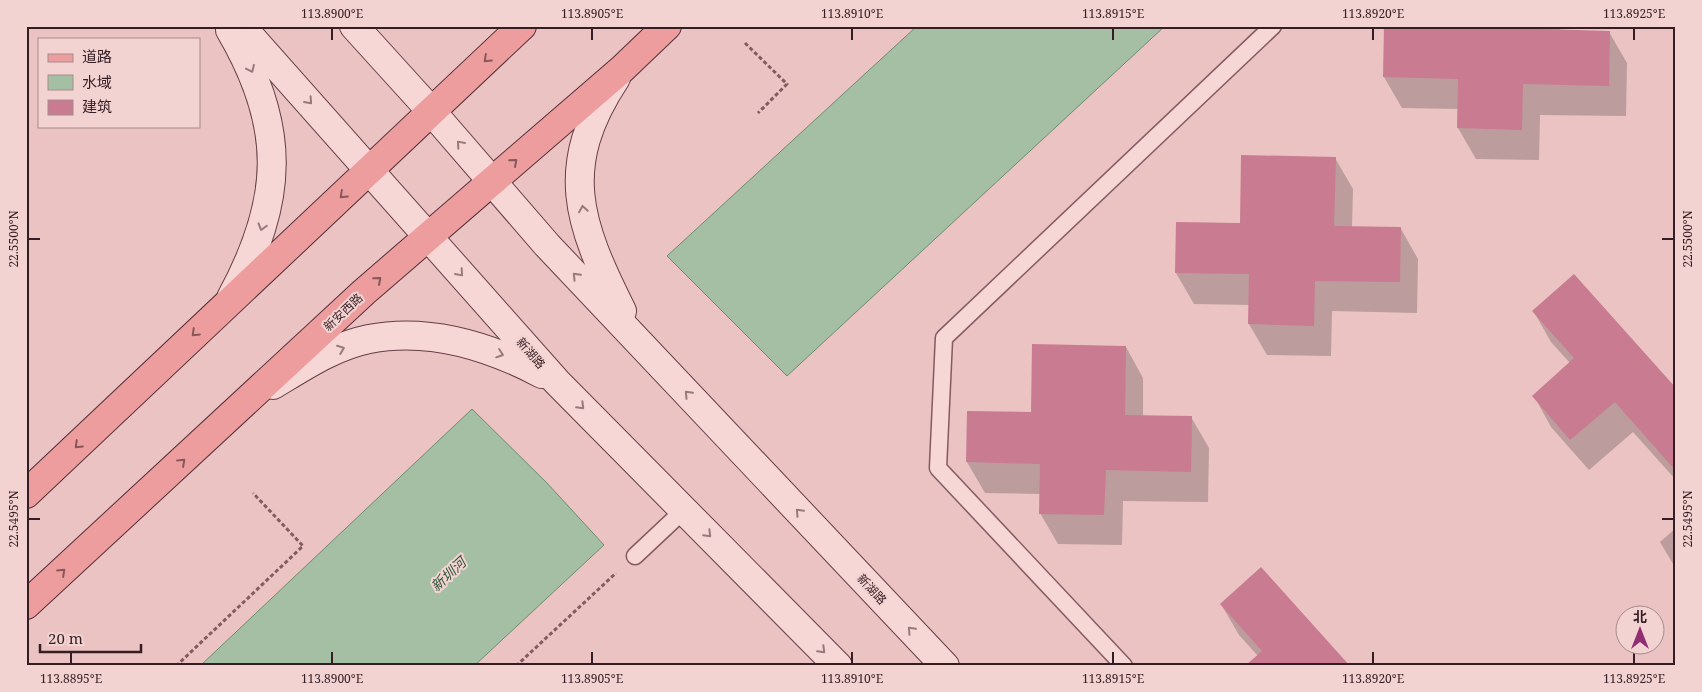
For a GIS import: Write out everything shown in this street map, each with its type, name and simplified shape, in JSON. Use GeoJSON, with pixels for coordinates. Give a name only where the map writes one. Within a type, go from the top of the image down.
{"type":"FeatureCollection","features":[{"type":"Feature","properties":{"kind":"main road"},"geometry":{"type":"LineString","coordinates":[[228,26],[258,84],[269,122],[273,156],[270,198],[258,242],[230,299]]}},
{"type":"Feature","properties":{"kind":"main road","name":"新湖路"},"geometry":{"type":"LineString","coordinates":[[241,26],[556,382],[838,666]]}},
{"type":"Feature","properties":{"kind":"main road","name":"新湖路"},"geometry":{"type":"LineString","coordinates":[[354,26],[432,112],[547,245],[945,666]]}},
{"type":"Feature","properties":{"kind":"main road"},"geometry":{"type":"LineString","coordinates":[[26,494],[230,299],[522,26]]}},
{"type":"Feature","properties":{"kind":"main road","name":"新安西路"},"geometry":{"type":"LineString","coordinates":[[26,605],[364,292],[622,69],[668,26]]}},
{"type":"Feature","properties":{"kind":"main road"},"geometry":{"type":"LineString","coordinates":[[622,69],[599,103],[588,126],[583,149],[580,189],[588,234],[597,261],[634,335]]}},
{"type":"Feature","properties":{"kind":"main road"},"geometry":{"type":"LineString","coordinates":[[252,397],[309,363],[339,349],[369,339],[406,336],[446,338],[477,346],[509,357],[556,382]]}},
{"type":"Feature","properties":{"kind":"lane"},"geometry":{"type":"LineString","coordinates":[[1124,666],[938,468],[944,338],[1273,26]]}},
{"type":"Feature","properties":{"kind":"lane"},"geometry":{"type":"LineString","coordinates":[[635,556],[684,510]]}},
{"type":"Feature","properties":{"kind":"path"},"geometry":{"type":"LineString","coordinates":[[745,43],[787,84],[758,113]]}},
{"type":"Feature","properties":{"kind":"path"},"geometry":{"type":"LineString","coordinates":[[176,666],[303,546],[254,493]]}},
{"type":"Feature","properties":{"kind":"path"},"geometry":{"type":"LineString","coordinates":[[516,666],[635,556]]}},
{"type":"Feature","properties":{"kind":"water"},"geometry":{"type":"Polygon","coordinates":[[[917,26],[1165,26],[787,376],[667,256],[917,26]]]}},
{"type":"Feature","properties":{"kind":"water","name":"新圳河"},"geometry":{"type":"Polygon","coordinates":[[[472,409],[547,483],[604,545],[474,666],[200,666],[472,409]]]}},
{"type":"Feature","properties":{"kind":"building"},"geometry":{"type":"Polygon","coordinates":[[[1384,26],[1543,26],[1542,29],[1610,31],[1609,86],[1523,84],[1522,130],[1457,128],[1458,79],[1383,77],[1384,26]]]}},
{"type":"Feature","properties":{"kind":"building"},"geometry":{"type":"Polygon","coordinates":[[[1241,155],[1336,157],[1334,226],[1401,227],[1400,282],[1315,281],[1314,326],[1248,324],[1249,274],[1175,273],[1176,222],[1240,223],[1241,155]]]}},
{"type":"Feature","properties":{"kind":"building"},"geometry":{"type":"Polygon","coordinates":[[[1574,274],[1676,388],[1676,471],[1615,402],[1570,440],[1532,396],[1574,358],[1532,311],[1574,274]]]}},
{"type":"Feature","properties":{"kind":"building"},"geometry":{"type":"Polygon","coordinates":[[[1032,344],[1126,346],[1125,415],[1192,416],[1191,472],[1106,470],[1104,515],[1039,514],[1040,464],[966,462],[967,411],[1031,412],[1032,344]]]}},
{"type":"Feature","properties":{"kind":"building"},"geometry":{"type":"Polygon","coordinates":[[[1261,567],[1350,666],[1245,666],[1262,651],[1220,604],[1261,567]]]}}]}
